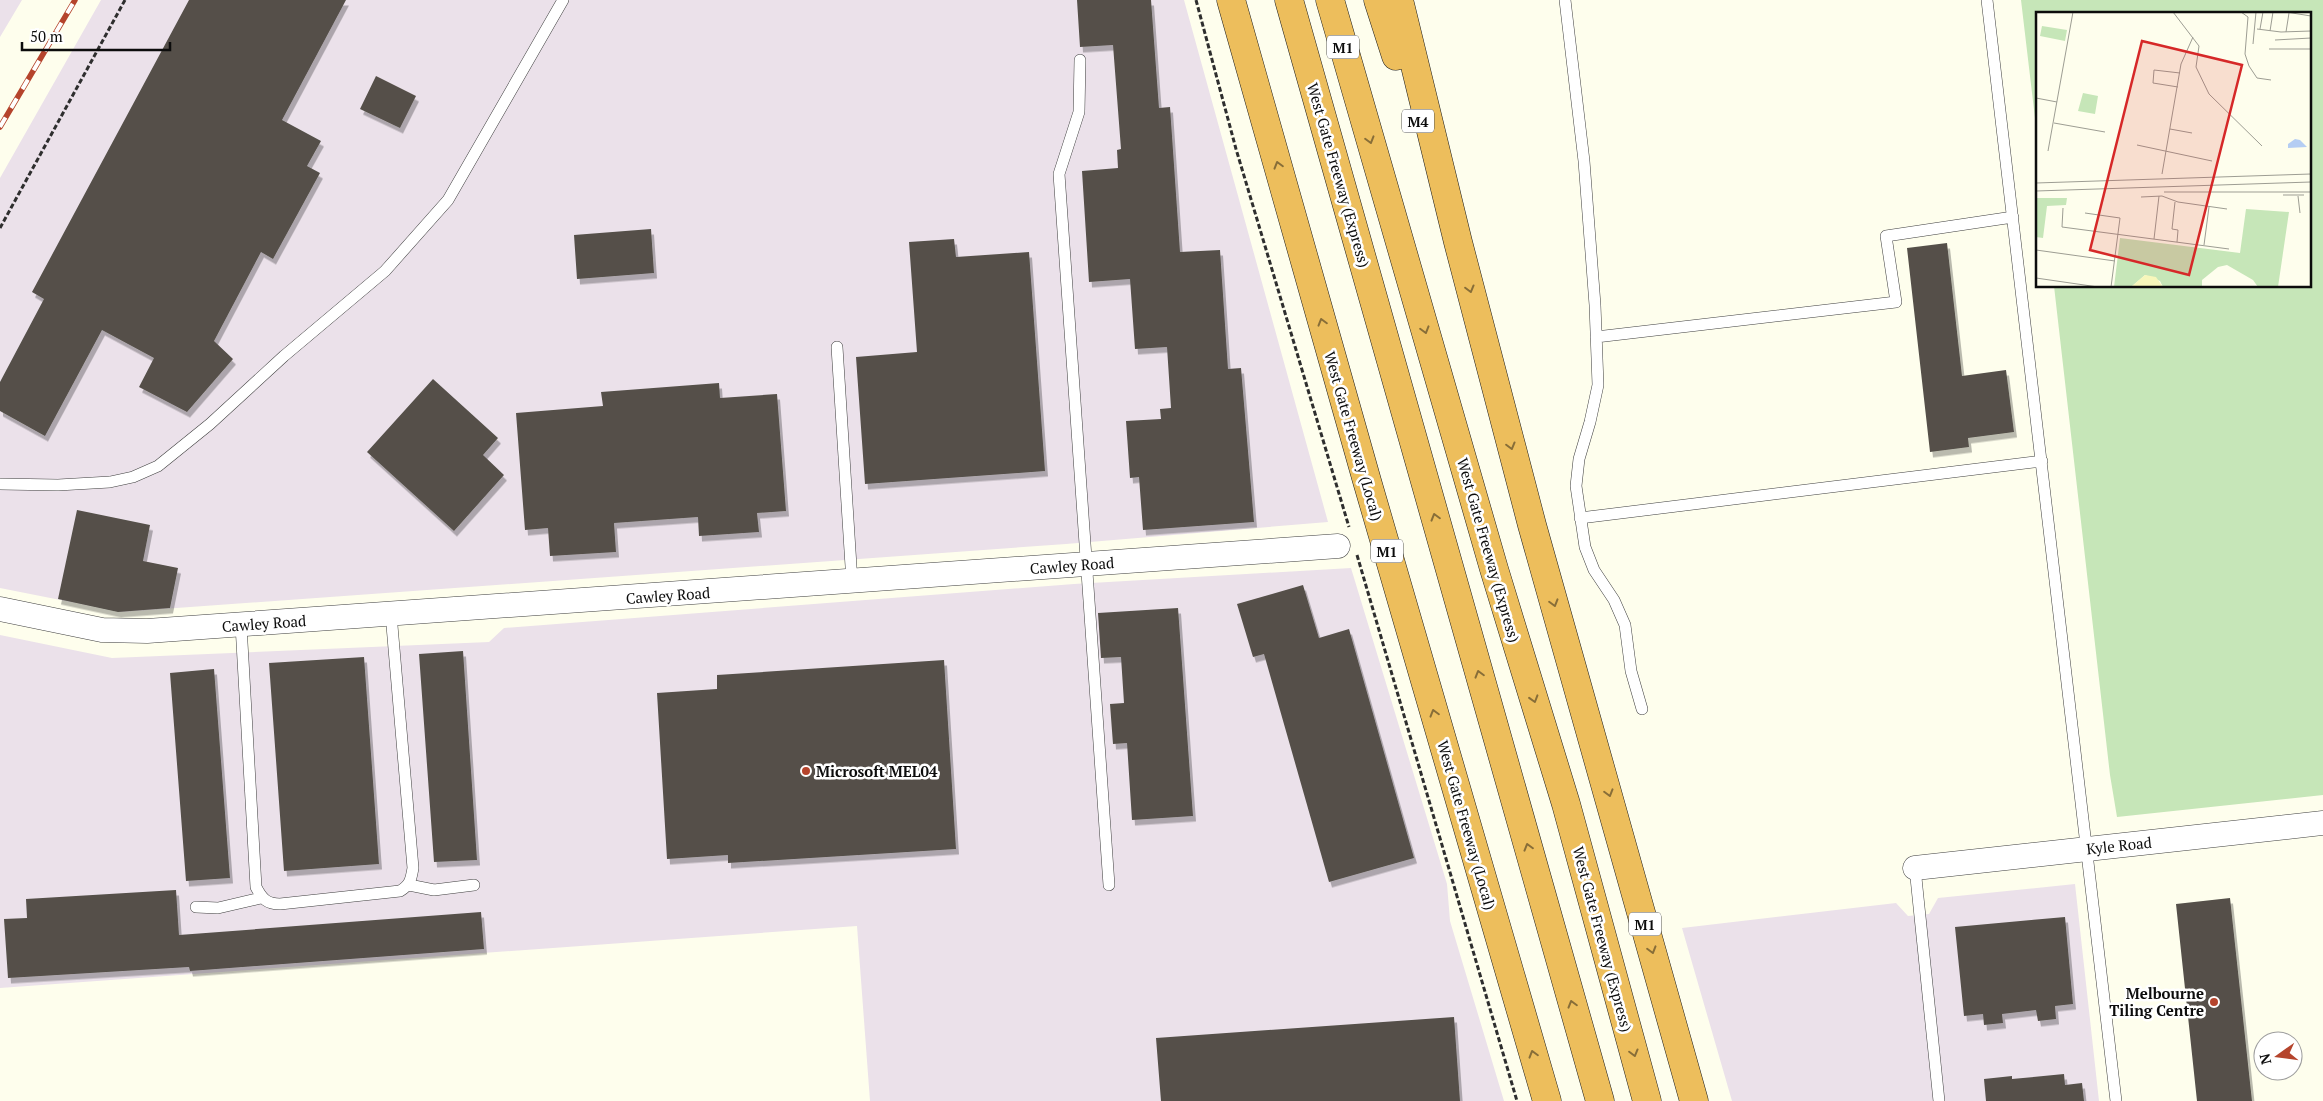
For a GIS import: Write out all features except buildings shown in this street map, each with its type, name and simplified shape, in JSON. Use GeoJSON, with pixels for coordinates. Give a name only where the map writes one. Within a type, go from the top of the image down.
{"type":"FeatureCollection","features":[{"type":"Feature","properties":{"kind":"highway","name":"West Gate Freeway (Local)"},"geometry":{"type":"LineString","coordinates":[[1231,0],[1369,491],[1547,1101]]}},
{"type":"Feature","properties":{"kind":"highway","name":"West Gate Freeway (Express)"},"geometry":{"type":"LineString","coordinates":[[1289,0],[1600,1101]]}},
{"type":"Feature","properties":{"kind":"highway","name":"West Gate Freeway (Express)"},"geometry":{"type":"LineString","coordinates":[[1330,0],[1494,569],[1566,804],[1647,1101]]}},
{"type":"Feature","properties":{"kind":"highway","name":"M4"},"geometry":{"type":"LineString","coordinates":[[1378,0],[1458,242]]}},
{"type":"Feature","properties":{"kind":"highway","name":"M1"},"geometry":{"type":"LineString","coordinates":[[1399,0],[1458,242],[1532,525],[1694,1101]]}},
{"type":"Feature","properties":{"kind":"street","name":"Cawley Road"},"geometry":{"type":"LineString","coordinates":[[0,609],[102,630],[123,631],[241,625],[1338,546]]}},
{"type":"Feature","properties":{"kind":"street","name":"Kyle Road"},"geometry":{"type":"LineString","coordinates":[[1915,868],[2323,823]]}},
{"type":"Feature","properties":{"kind":"lane"},"geometry":{"type":"LineString","coordinates":[[0,484],[75,484],[110,482],[133,478],[158,466],[210,424],[284,356],[385,271],[448,200],[563,0]]}},
{"type":"Feature","properties":{"kind":"lane"},"geometry":{"type":"LineString","coordinates":[[1565,0],[1584,161],[1598,384],[1590,422],[1579,458],[1576,486],[1585,547],[1594,570],[1614,600],[1625,625],[1632,671],[1642,709]]}},
{"type":"Feature","properties":{"kind":"lane"},"geometry":{"type":"LineString","coordinates":[[1988,0],[2116,1101]]}},
{"type":"Feature","properties":{"kind":"lane"},"geometry":{"type":"LineString","coordinates":[[1080,60],[1080,112],[1059,174],[1109,885]]}},
{"type":"Feature","properties":{"kind":"lane"},"geometry":{"type":"LineString","coordinates":[[1596,338],[1896,302],[1886,236],[2013,217]]}},
{"type":"Feature","properties":{"kind":"lane"},"geometry":{"type":"LineString","coordinates":[[837,347],[852,582]]}},
{"type":"Feature","properties":{"kind":"lane"},"geometry":{"type":"LineString","coordinates":[[1580,518],[2042,461]]}},
{"type":"Feature","properties":{"kind":"lane"},"geometry":{"type":"LineString","coordinates":[[241,625],[256,887],[261,898],[271,904],[280,904],[400,891],[409,885],[413,868],[392,614]]}},
{"type":"Feature","properties":{"kind":"lane"},"geometry":{"type":"LineString","coordinates":[[1915,868],[1939,1101]]}},
{"type":"Feature","properties":{"kind":"lane"},"geometry":{"type":"LineString","coordinates":[[409,885],[434,890],[474,885]]}},
{"type":"Feature","properties":{"kind":"lane"},"geometry":{"type":"LineString","coordinates":[[196,908],[218,908],[261,898]]}},
{"type":"Feature","properties":{"kind":"path"},"geometry":{"type":"LineString","coordinates":[[0,228],[126,0]]}},
{"type":"Feature","properties":{"kind":"shaded area"},"geometry":{"type":"Polygon","coordinates":[[[0,0],[22,0],[0,37],[0,0]]]}},
{"type":"Feature","properties":{"kind":"shaded area"},"geometry":{"type":"Polygon","coordinates":[[[101,0],[1184,0],[1328,522],[1066,544],[121,612],[0,588],[0,178],[101,0]]]}},
{"type":"Feature","properties":{"kind":"shaded area"},"geometry":{"type":"Polygon","coordinates":[[[1351,568],[1447,884],[1450,921],[1504,1101],[870,1101],[857,926],[0,988],[0,635],[112,658],[489,642],[504,628],[1074,584],[1351,568]]]}},
{"type":"Feature","properties":{"kind":"shaded area"},"geometry":{"type":"Polygon","coordinates":[[[2075,884],[2099,1101],[1732,1101],[1682,928],[1896,903],[1908,916],[1929,914],[1938,898],[2075,884]]]}},
{"type":"Feature","properties":{"kind":"green space"},"geometry":{"type":"Polygon","coordinates":[[[2021,0],[2323,0],[2323,795],[2117,817],[2110,775],[2054,288],[2310,288],[2310,12],[2036,12],[2036,127],[2021,0]]]}},
{"type":"Feature","properties":{"kind":"railway"},"geometry":{"type":"LineString","coordinates":[[0,127],[75,0]]}},
{"type":"Feature","properties":{"kind":"place","name":"Microsoft MEL04"},"geometry":{"type":"Point","coordinates":[806,771]}},
{"type":"Feature","properties":{"kind":"place","name":"Melbourne Tiling Centre"},"geometry":{"type":"Point","coordinates":[2214,1002]}}]}
